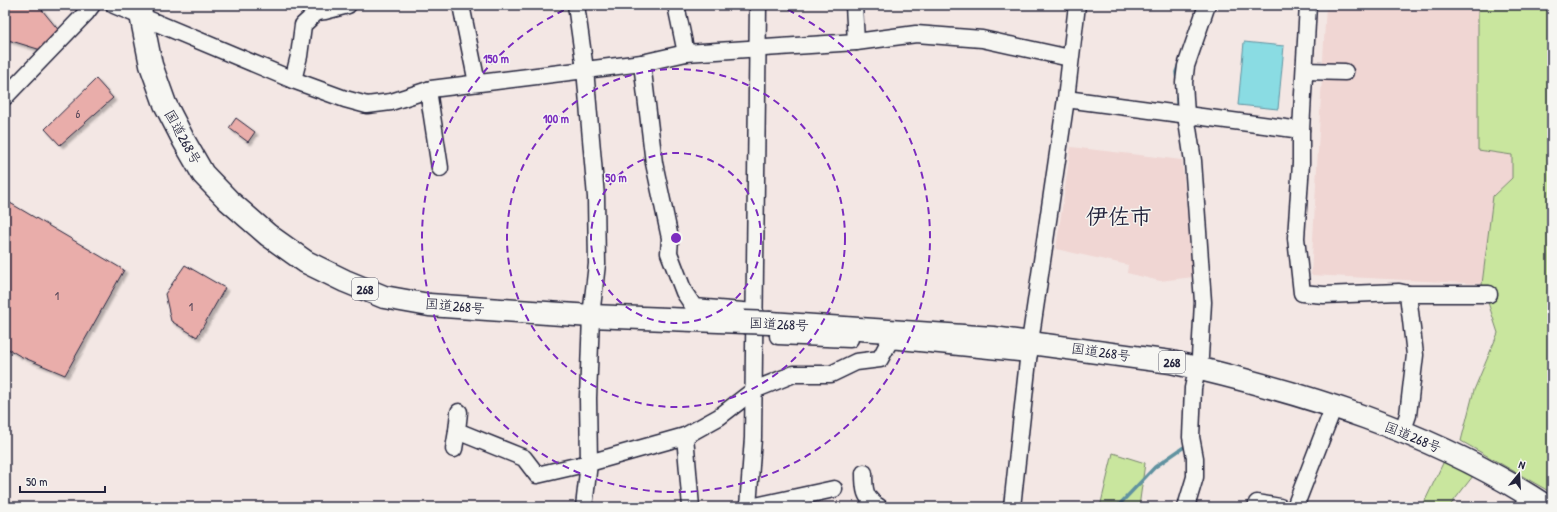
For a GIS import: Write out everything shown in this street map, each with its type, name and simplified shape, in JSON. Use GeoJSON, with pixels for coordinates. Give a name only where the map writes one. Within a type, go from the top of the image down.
{"type":"FeatureCollection","features":[{"type":"Feature","properties":{"kind":"highway","name":"国道268号"},"geometry":{"type":"LineString","coordinates":[[140,10],[152,65],[165,104],[203,174],[228,201],[268,235],[306,262],[345,281],[384,297],[422,304],[591,316],[762,323],[993,338],[1030,348],[1172,362],[1334,406],[1402,432],[1443,448],[1508,483],[1547,507]]}},
{"type":"Feature","properties":{"kind":"street"},"geometry":{"type":"LineString","coordinates":[[5,97],[92,5]]}},
{"type":"Feature","properties":{"kind":"street"},"geometry":{"type":"LineString","coordinates":[[114,5],[140,10],[293,80],[345,99],[367,105],[391,102],[428,90],[642,62],[686,53],[856,42],[916,34],[982,39],[1070,58]]}},
{"type":"Feature","properties":{"kind":"street"},"geometry":{"type":"LineString","coordinates":[[293,80],[299,56],[303,24],[318,8],[325,11],[348,5]]}},
{"type":"Feature","properties":{"kind":"street"},"geometry":{"type":"LineString","coordinates":[[461,5],[477,83]]}},
{"type":"Feature","properties":{"kind":"street"},"geometry":{"type":"LineString","coordinates":[[576,5],[585,69],[596,205],[597,264],[591,316],[588,398],[589,463],[584,507]]}},
{"type":"Feature","properties":{"kind":"street"},"geometry":{"type":"LineString","coordinates":[[676,5],[686,53]]}},
{"type":"Feature","properties":{"kind":"street"},"geometry":{"type":"LineString","coordinates":[[758,5],[762,323],[754,390],[749,507],[834,489]]}},
{"type":"Feature","properties":{"kind":"street"},"geometry":{"type":"LineString","coordinates":[[854,5],[856,42]]}},
{"type":"Feature","properties":{"kind":"street"},"geometry":{"type":"LineString","coordinates":[[1012,507],[1030,348],[1078,5]]}},
{"type":"Feature","properties":{"kind":"street"},"geometry":{"type":"LineString","coordinates":[[1186,507],[1195,477],[1195,458],[1191,437],[1193,388],[1200,357],[1203,302],[1193,161],[1186,115],[1184,82],[1186,66],[1207,5]]}},
{"type":"Feature","properties":{"kind":"street"},"geometry":{"type":"LineString","coordinates":[[1308,5],[1296,238],[1302,293],[1324,295],[1399,292],[1408,294],[1489,294]]}},
{"type":"Feature","properties":{"kind":"street"},"geometry":{"type":"LineString","coordinates":[[642,62],[654,163],[670,238],[669,253],[684,292],[694,307],[762,323],[890,340],[1030,348]]}},
{"type":"Feature","properties":{"kind":"street"},"geometry":{"type":"LineString","coordinates":[[1305,71],[1345,72]]}},
{"type":"Feature","properties":{"kind":"street"},"geometry":{"type":"LineString","coordinates":[[428,90],[440,168]]}},
{"type":"Feature","properties":{"kind":"street"},"geometry":{"type":"LineString","coordinates":[[1066,99],[1301,130]]}},
{"type":"Feature","properties":{"kind":"street"},"geometry":{"type":"LineString","coordinates":[[1402,432],[1408,416],[1415,355],[1408,294]]}},
{"type":"Feature","properties":{"kind":"street"},"geometry":{"type":"LineString","coordinates":[[457,430],[524,458],[538,475],[589,463],[686,436],[719,417],[754,390],[794,374],[831,374],[856,362],[880,359],[890,340]]}},
{"type":"Feature","properties":{"kind":"street"},"geometry":{"type":"LineString","coordinates":[[1295,507],[1334,406]]}},
{"type":"Feature","properties":{"kind":"street"},"geometry":{"type":"LineString","coordinates":[[454,449],[458,412]]}},
{"type":"Feature","properties":{"kind":"street"},"geometry":{"type":"LineString","coordinates":[[686,436],[691,507]]}},
{"type":"Feature","properties":{"kind":"street"},"geometry":{"type":"LineString","coordinates":[[864,473],[864,490],[869,499],[879,507]]}},
{"type":"Feature","properties":{"kind":"street"},"geometry":{"type":"LineString","coordinates":[[1257,503],[1280,507]]}},
{"type":"Feature","properties":{"kind":"shaded area"},"geometry":{"type":"Polygon","coordinates":[[[1326,5],[1479,5],[1478,150],[1512,155],[1512,178],[1493,196],[1482,284],[1311,275],[1326,5]]]}},
{"type":"Feature","properties":{"kind":"shaded area"},"geometry":{"type":"Polygon","coordinates":[[[1071,147],[1182,160],[1193,277],[1160,281],[1127,273],[1128,265],[1056,249],[1071,147]]]}},
{"type":"Feature","properties":{"kind":"green space"},"geometry":{"type":"Polygon","coordinates":[[[1478,5],[1552,5],[1552,493],[1461,441],[1474,390],[1498,333],[1482,284],[1493,196],[1512,178],[1512,155],[1478,150],[1478,5]]]}},
{"type":"Feature","properties":{"kind":"green space"},"geometry":{"type":"Polygon","coordinates":[[[1113,453],[1145,463],[1139,507],[1100,507],[1113,453]]]}},
{"type":"Feature","properties":{"kind":"green space"},"geometry":{"type":"Polygon","coordinates":[[[1444,461],[1473,476],[1449,507],[1422,507],[1444,461]]]}},
{"type":"Feature","properties":{"kind":"water"},"geometry":{"type":"Polygon","coordinates":[[[1244,42],[1284,46],[1278,109],[1238,105],[1244,42]]]}},
{"type":"Feature","properties":{"kind":"building"},"geometry":{"type":"Polygon","coordinates":[[[5,5],[38,5],[60,32],[41,50],[5,39],[5,5]]]}},
{"type":"Feature","properties":{"kind":"building"},"geometry":{"type":"Polygon","coordinates":[[[96,79],[113,98],[60,145],[45,129],[96,79]]]}},
{"type":"Feature","properties":{"kind":"building"},"geometry":{"type":"Polygon","coordinates":[[[236,118],[255,132],[248,142],[229,128],[236,118]]]}},
{"type":"Feature","properties":{"kind":"building"},"geometry":{"type":"Polygon","coordinates":[[[5,200],[124,270],[65,375],[20,356],[5,347],[5,200]]]}},
{"type":"Feature","properties":{"kind":"building"},"geometry":{"type":"Polygon","coordinates":[[[185,265],[225,288],[197,337],[171,321],[165,294],[185,265]]]}},
{"type":"Feature","properties":{"kind":"waterway"},"geometry":{"type":"LineString","coordinates":[[1177,81],[1176,72],[1179,64]]}},
{"type":"Feature","properties":{"kind":"waterway"},"geometry":{"type":"LineString","coordinates":[[1177,96],[1177,103]]}},
{"type":"Feature","properties":{"kind":"waterway"},"geometry":{"type":"LineString","coordinates":[[1117,507],[1155,467],[1184,447]]}},
{"type":"Feature","properties":{"kind":"district","name":"伊佐市"},"geometry":{"type":"Point","coordinates":[1119,216]}}]}
